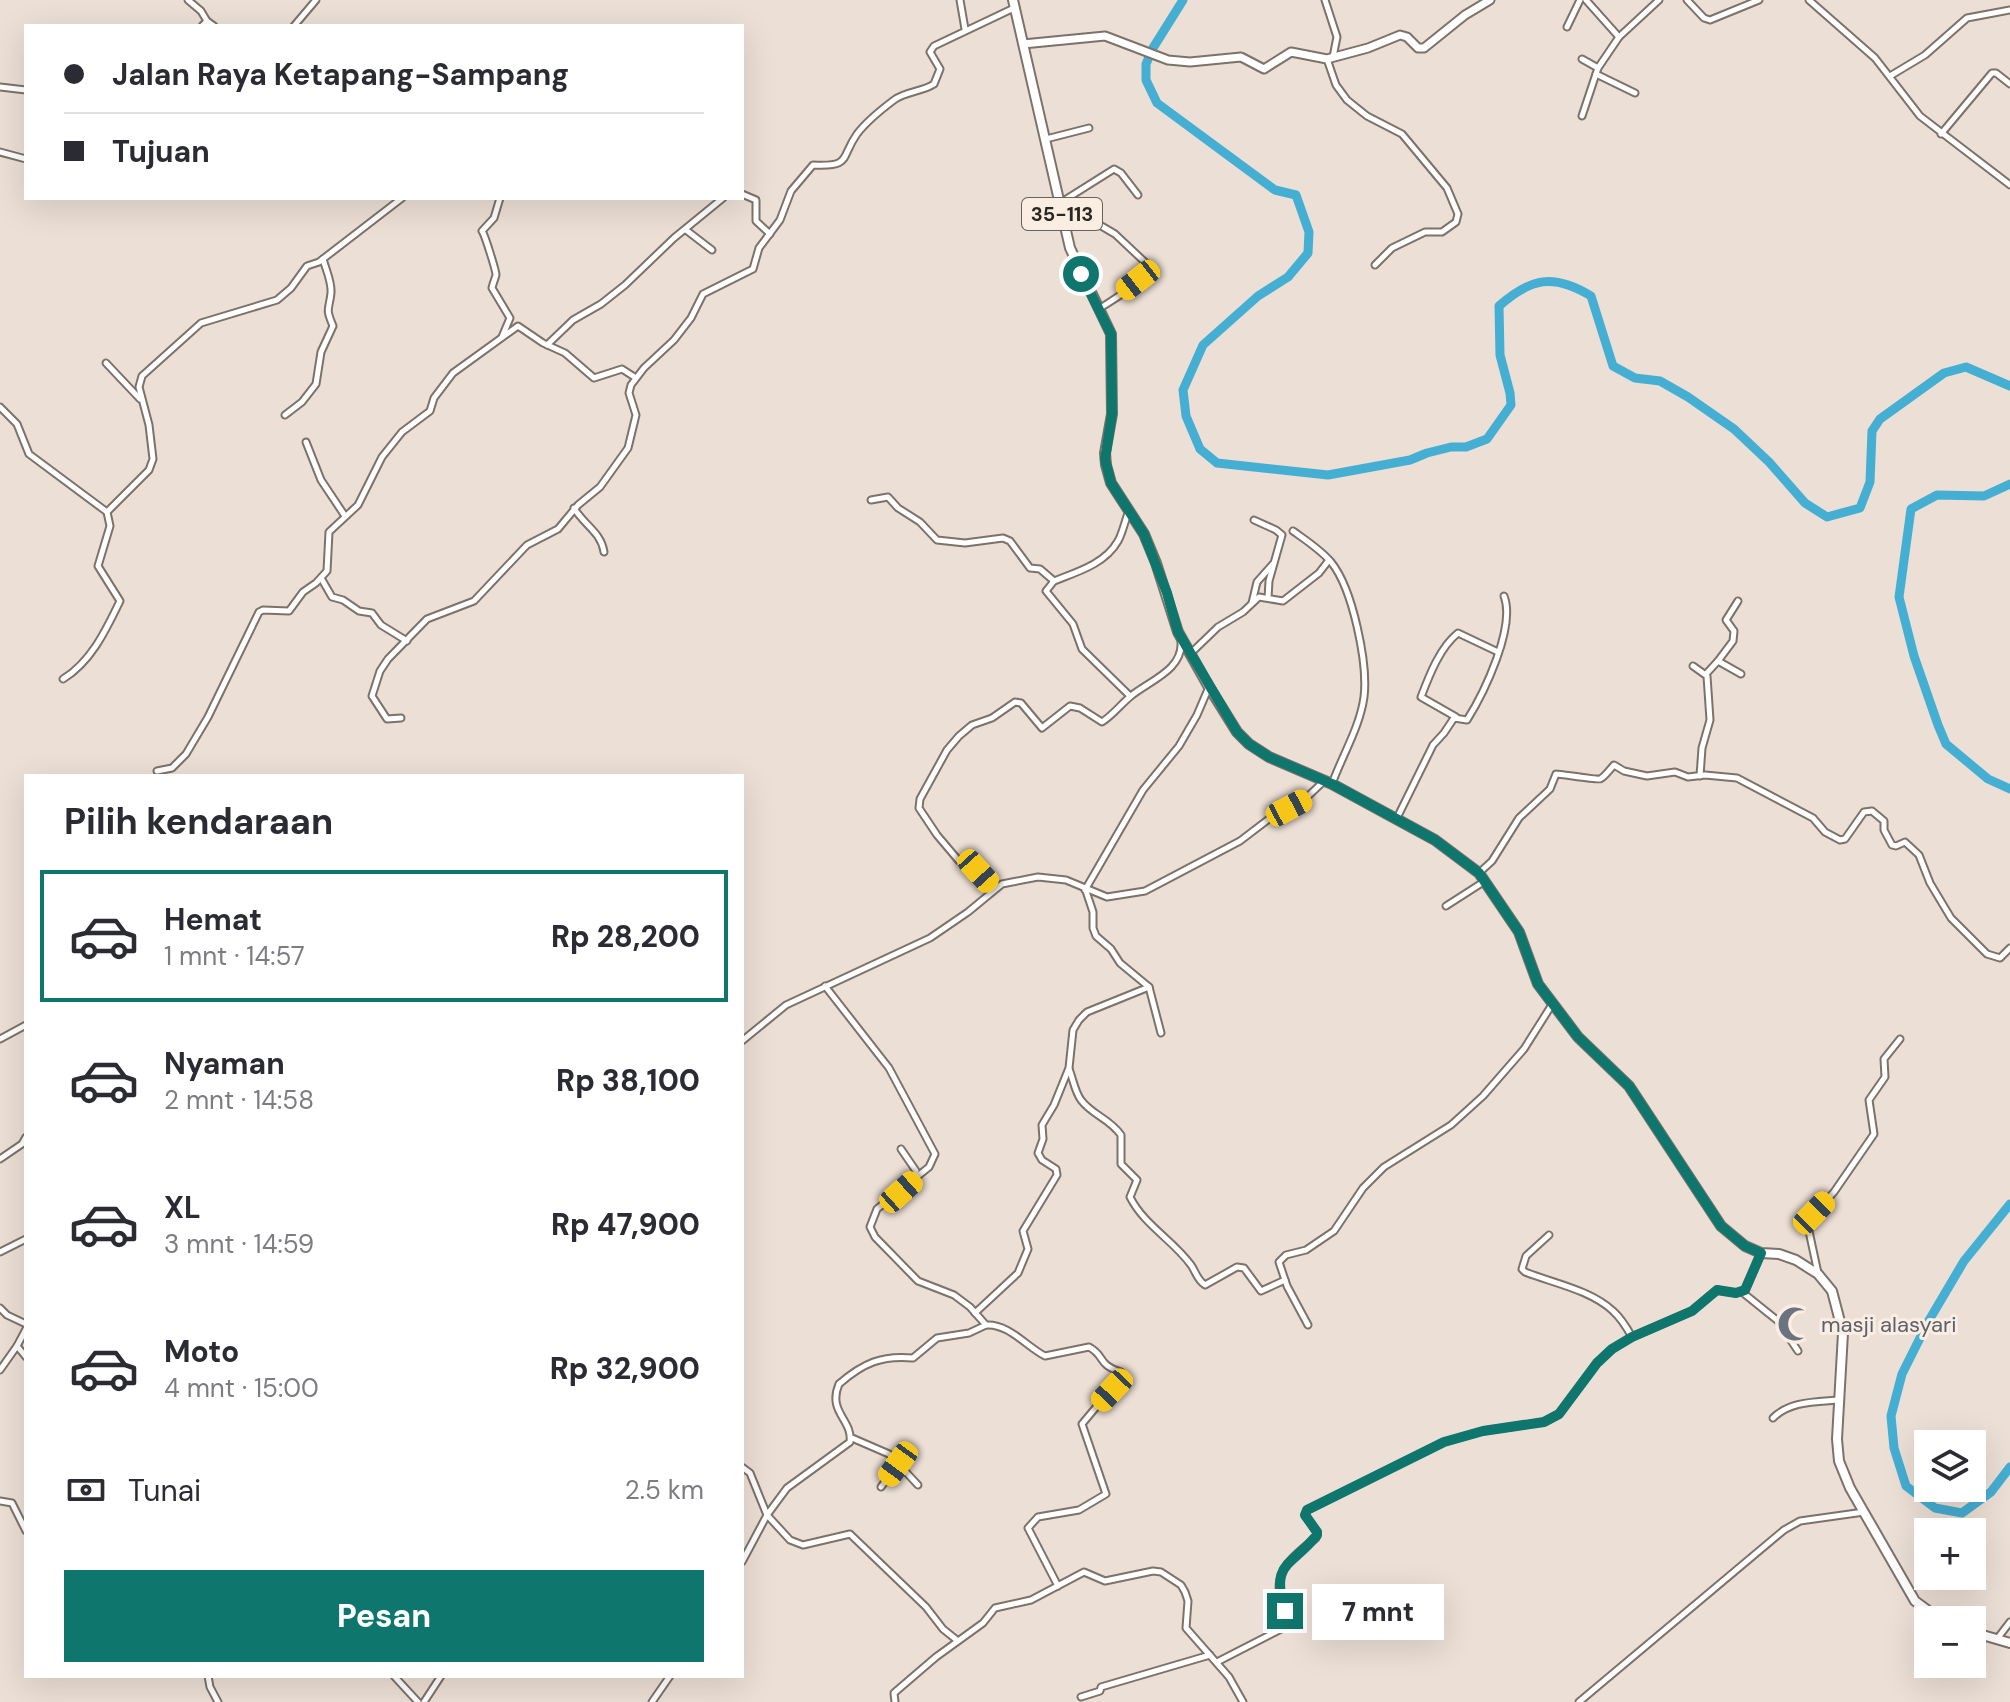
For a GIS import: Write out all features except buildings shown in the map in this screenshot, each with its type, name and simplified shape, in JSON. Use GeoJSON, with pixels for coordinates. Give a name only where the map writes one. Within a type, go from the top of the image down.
{"type":"FeatureCollection","features":[{"type":"Feature","properties":{"kind":"main road","name":"35-113"},"geometry":{"type":"LineString","coordinates":[[1013,4],[1074,259],[1112,341],[1111,423],[1105,453],[1111,483],[1144,534],[1178,632],[1237,732],[1269,757],[1328,782],[1435,840],[1483,877],[1519,932],[1538,984],[1578,1037],[1629,1086],[1721,1226],[1745,1246],[1761,1253],[1779,1254],[1796,1260],[1818,1274]]}},
{"type":"Feature","properties":{"kind":"main road"},"geometry":{"type":"LineString","coordinates":[[1818,1274],[1832,1291],[1843,1333],[1839,1461],[1850,1488],[1915,1601],[1922,1606]]}},
{"type":"Feature","properties":{"kind":"main road"},"geometry":{"type":"LineString","coordinates":[[1986,1636],[2010,1643]]}},
{"type":"Feature","properties":{"kind":"street"},"geometry":{"type":"LineString","coordinates":[[188,0],[211,24]]}},
{"type":"Feature","properties":{"kind":"street"},"geometry":{"type":"LineString","coordinates":[[296,24],[316,0]]}},
{"type":"Feature","properties":{"kind":"street"},"geometry":{"type":"LineString","coordinates":[[960,0],[965,29]]}},
{"type":"Feature","properties":{"kind":"street"},"geometry":{"type":"LineString","coordinates":[[1325,0],[1337,37],[1330,59],[1336,85],[1347,100],[1405,138],[1447,188],[1458,214],[1456,222],[1442,232],[1426,232],[1398,245],[1375,265]]}},
{"type":"Feature","properties":{"kind":"street"},"geometry":{"type":"LineString","coordinates":[[1023,44],[1105,36],[1182,62],[1241,57],[1264,69],[1291,52],[1330,59],[1400,35],[1407,37],[1418,48],[1424,48],[1465,15],[1490,0]]}},
{"type":"Feature","properties":{"kind":"street"},"geometry":{"type":"LineString","coordinates":[[1567,27],[1580,0]]}},
{"type":"Feature","properties":{"kind":"street"},"geometry":{"type":"LineString","coordinates":[[1586,0],[1619,37]]}},
{"type":"Feature","properties":{"kind":"street"},"geometry":{"type":"LineString","coordinates":[[1582,116],[1597,71],[1619,37],[1659,0]]}},
{"type":"Feature","properties":{"kind":"street"},"geometry":{"type":"LineString","coordinates":[[1687,0],[1704,18],[1716,19],[1759,0]]}},
{"type":"Feature","properties":{"kind":"street"},"geometry":{"type":"LineString","coordinates":[[1809,0],[1868,51],[1911,106],[1941,134],[2010,185]]}},
{"type":"Feature","properties":{"kind":"street"},"geometry":{"type":"LineString","coordinates":[[401,718],[387,719],[371,694],[380,671],[427,619],[474,601],[527,545],[558,529],[574,508],[600,487],[626,451],[636,415],[629,390],[636,378],[674,340],[691,318],[703,294],[753,269],[759,248],[783,215],[791,191],[808,169],[813,165],[828,167],[841,161],[848,156],[859,131],[891,102],[934,84],[940,69],[931,49],[1013,4]]}},
{"type":"Feature","properties":{"kind":"street"},"geometry":{"type":"LineString","coordinates":[[1890,76],[1934,48],[1967,18],[2010,10]]}},
{"type":"Feature","properties":{"kind":"street"},"geometry":{"type":"LineString","coordinates":[[204,24],[207,21]]}},
{"type":"Feature","properties":{"kind":"street"},"geometry":{"type":"LineString","coordinates":[[1582,59],[1635,93]]}},
{"type":"Feature","properties":{"kind":"street"},"geometry":{"type":"LineString","coordinates":[[1941,134],[1992,73],[2010,84]]}},
{"type":"Feature","properties":{"kind":"street"},"geometry":{"type":"LineString","coordinates":[[0,87],[24,90]]}},
{"type":"Feature","properties":{"kind":"street"},"geometry":{"type":"LineString","coordinates":[[1045,140],[1089,128]]}},
{"type":"Feature","properties":{"kind":"street"},"geometry":{"type":"LineString","coordinates":[[0,152],[24,158]]}},
{"type":"Feature","properties":{"kind":"street"},"geometry":{"type":"LineString","coordinates":[[1059,203],[1114,169],[1121,173],[1138,195]]}},
{"type":"Feature","properties":{"kind":"street"},"geometry":{"type":"LineString","coordinates":[[744,195],[756,200],[756,221],[770,234]]}},
{"type":"Feature","properties":{"kind":"street"},"geometry":{"type":"LineString","coordinates":[[107,512],[151,466],[153,446],[139,387],[142,376],[197,325],[277,300],[291,288],[307,266],[323,259],[399,200]]}},
{"type":"Feature","properties":{"kind":"street"},"geometry":{"type":"LineString","coordinates":[[499,200],[494,218],[482,231],[488,238],[487,249],[496,273],[492,288],[510,318],[500,341]]}},
{"type":"Feature","properties":{"kind":"street"},"geometry":{"type":"LineString","coordinates":[[547,345],[573,320],[625,285],[686,230],[712,200]]}},
{"type":"Feature","properties":{"kind":"street"},"geometry":{"type":"LineString","coordinates":[[1064,221],[1098,224],[1115,234],[1148,265],[1138,280],[1099,309]]}},
{"type":"Feature","properties":{"kind":"street"},"geometry":{"type":"LineString","coordinates":[[686,230],[712,250]]}},
{"type":"Feature","properties":{"kind":"street"},"geometry":{"type":"LineString","coordinates":[[285,415],[302,402],[316,384],[321,352],[333,326],[328,315],[331,295],[323,259]]}},
{"type":"Feature","properties":{"kind":"street"},"geometry":{"type":"LineString","coordinates":[[157,771],[172,768],[186,754],[208,717],[259,612],[289,611],[307,587],[321,578],[329,564],[328,534],[358,505],[382,457],[402,432],[430,411],[434,398],[453,373],[518,326],[565,353],[594,378],[622,369],[636,378]]}},
{"type":"Feature","properties":{"kind":"street"},"geometry":{"type":"LineString","coordinates":[[106,363],[144,403]]}},
{"type":"Feature","properties":{"kind":"street"},"geometry":{"type":"LineString","coordinates":[[0,407],[17,424],[29,454],[107,512],[110,526],[98,566],[120,601],[107,628],[82,665],[63,679]]}},
{"type":"Feature","properties":{"kind":"street"},"geometry":{"type":"LineString","coordinates":[[306,442],[321,480],[345,516]]}},
{"type":"Feature","properties":{"kind":"street"},"geometry":{"type":"LineString","coordinates":[[871,500],[888,497],[937,540],[965,543],[1003,538],[1010,541],[1030,568],[1040,569],[1054,581]]}},
{"type":"Feature","properties":{"kind":"street"},"geometry":{"type":"LineString","coordinates":[[574,508],[585,524],[598,535],[604,552]]}},
{"type":"Feature","properties":{"kind":"street"},"geometry":{"type":"LineString","coordinates":[[1129,510],[1119,539],[1110,550],[1094,564],[1054,581],[1046,591],[1073,624],[1082,649],[1130,696]]}},
{"type":"Feature","properties":{"kind":"street"},"geometry":{"type":"LineString","coordinates":[[1254,520],[1282,534],[1268,598]]}},
{"type":"Feature","properties":{"kind":"street"},"geometry":{"type":"LineString","coordinates":[[744,1039],[786,1005],[930,938],[968,912],[994,889],[1014,880],[1038,877],[1066,880],[1107,897],[1145,891],[1240,841],[1274,815],[1304,800],[1328,782],[1362,706],[1364,685],[1356,622],[1345,586],[1329,560],[1293,531]]}},
{"type":"Feature","properties":{"kind":"street"},"geometry":{"type":"LineString","coordinates":[[1190,654],[1218,627],[1259,597],[1283,601],[1319,573],[1329,560]]}},
{"type":"Feature","properties":{"kind":"street"},"geometry":{"type":"LineString","coordinates":[[1252,604],[1257,582],[1273,564]]}},
{"type":"Feature","properties":{"kind":"street"},"geometry":{"type":"LineString","coordinates":[[321,578],[330,595],[359,611],[372,613],[381,625],[407,641]]}},
{"type":"Feature","properties":{"kind":"street"},"geometry":{"type":"LineString","coordinates":[[1498,652],[1458,633],[1448,643],[1421,697],[1464,721],[1468,718],[1487,682],[1498,652],[1508,613],[1504,596]]}},
{"type":"Feature","properties":{"kind":"street"},"geometry":{"type":"LineString","coordinates":[[1706,674],[1733,641],[1734,631],[1726,620],[1738,601]]}},
{"type":"Feature","properties":{"kind":"street"},"geometry":{"type":"LineString","coordinates":[[994,889],[978,871],[959,861],[919,808],[920,799],[947,750],[972,725],[992,718],[1015,702],[1021,703],[1042,728],[1070,706],[1080,708],[1102,722],[1130,696],[1174,665],[1181,651],[1178,632]]}},
{"type":"Feature","properties":{"kind":"street"},"geometry":{"type":"LineString","coordinates":[[1718,661],[1741,674]]}},
{"type":"Feature","properties":{"kind":"street"},"geometry":{"type":"LineString","coordinates":[[1693,666],[1706,674],[1711,707],[1702,748],[1700,776]]}},
{"type":"Feature","properties":{"kind":"street"},"geometry":{"type":"LineString","coordinates":[[1161,1033],[1149,987],[1120,963],[1111,949],[1096,936],[1086,890],[1143,790],[1179,746],[1209,687]]}},
{"type":"Feature","properties":{"kind":"street"},"geometry":{"type":"LineString","coordinates":[[1396,819],[1433,745],[1457,717]]}},
{"type":"Feature","properties":{"kind":"street"},"geometry":{"type":"LineString","coordinates":[[1446,906],[1483,877],[1519,818],[1550,789],[1556,774],[1597,780],[1602,779],[1614,765],[1624,771],[1647,776],[1675,772],[1688,777],[1732,777],[1813,818],[1825,832],[1840,840],[1851,832],[1864,812],[1872,811],[1883,819],[1883,829],[1892,845],[1905,842],[1919,855],[1948,914],[1987,954],[2000,958],[2010,948]]}},
{"type":"Feature","properties":{"kind":"street"},"geometry":{"type":"LineString","coordinates":[[825,986],[881,1055],[935,1154],[929,1167],[877,1209],[870,1227],[875,1237],[918,1281],[954,1295],[986,1325]]}},
{"type":"Feature","properties":{"kind":"street"},"geometry":{"type":"LineString","coordinates":[[975,1313],[1018,1273],[1028,1249],[1023,1231],[1057,1175],[1056,1169],[1042,1160],[1038,1153],[1043,1139],[1042,1125],[1069,1068],[1073,1030],[1087,1012],[1149,987]]}},
{"type":"Feature","properties":{"kind":"street"},"geometry":{"type":"LineString","coordinates":[[1308,1325],[1285,1280],[1279,1262],[1282,1258],[1306,1250],[1334,1231],[1363,1188],[1384,1167],[1451,1125],[1472,1106],[1524,1049],[1554,1002]]}},
{"type":"Feature","properties":{"kind":"street"},"geometry":{"type":"LineString","coordinates":[[0,1039],[24,1026]]}},
{"type":"Feature","properties":{"kind":"street"},"geometry":{"type":"LineString","coordinates":[[1818,1274],[1807,1222],[1834,1192],[1874,1134],[1869,1100],[1885,1077],[1884,1059],[1900,1039]]}},
{"type":"Feature","properties":{"kind":"street"},"geometry":{"type":"LineString","coordinates":[[1069,1068],[1086,1106],[1108,1119],[1121,1135],[1121,1164],[1137,1180],[1130,1197],[1134,1204],[1150,1225],[1190,1263],[1201,1283],[1205,1285],[1237,1267],[1244,1268],[1261,1291],[1285,1280]]}},
{"type":"Feature","properties":{"kind":"street"},"geometry":{"type":"LineString","coordinates":[[0,1159],[24,1140]]}},
{"type":"Feature","properties":{"kind":"street"},"geometry":{"type":"LineString","coordinates":[[901,1149],[916,1171],[915,1179]]}},
{"type":"Feature","properties":{"kind":"street"},"geometry":{"type":"LineString","coordinates":[[1549,1235],[1526,1256],[1522,1269],[1604,1304],[1617,1314],[1632,1337]]}},
{"type":"Feature","properties":{"kind":"street"},"geometry":{"type":"LineString","coordinates":[[0,1252],[24,1240]]}},
{"type":"Feature","properties":{"kind":"street"},"geometry":{"type":"LineString","coordinates":[[1742,1292],[1761,1253]]}},
{"type":"Feature","properties":{"kind":"street"},"geometry":{"type":"LineString","coordinates":[[1217,1662],[1289,1625],[1279,1588],[1280,1579],[1286,1565],[1316,1538],[1317,1532],[1305,1515],[1307,1510],[1444,1442],[1483,1431],[1544,1422],[1565,1408],[1597,1363],[1612,1349],[1692,1311],[1717,1290],[1742,1292],[1778,1321],[1798,1351]]}},
{"type":"Feature","properties":{"kind":"street"},"geometry":{"type":"LineString","coordinates":[[0,1308],[24,1323]]}},
{"type":"Feature","properties":{"kind":"street"},"geometry":{"type":"LineString","coordinates":[[918,1485],[886,1452],[852,1438],[835,1406],[836,1389],[842,1380],[885,1357],[913,1358],[937,1338],[969,1333],[986,1325],[1007,1331],[1045,1356],[1089,1347],[1095,1350],[1105,1366],[1123,1375],[1082,1424],[1106,1494],[1079,1510],[1038,1517],[1028,1528],[1058,1586]]}},
{"type":"Feature","properties":{"kind":"street"},"geometry":{"type":"LineString","coordinates":[[0,1370],[17,1346],[24,1329]]}},
{"type":"Feature","properties":{"kind":"street"},"geometry":{"type":"LineString","coordinates":[[17,1346],[24,1355]]}},
{"type":"Feature","properties":{"kind":"street"},"geometry":{"type":"LineString","coordinates":[[1773,1418],[1790,1407],[1839,1400]]}},
{"type":"Feature","properties":{"kind":"street"},"geometry":{"type":"LineString","coordinates":[[744,1558],[767,1515],[787,1488],[852,1438]]}},
{"type":"Feature","properties":{"kind":"street"},"geometry":{"type":"LineString","coordinates":[[881,1487],[898,1464]]}},
{"type":"Feature","properties":{"kind":"street"},"geometry":{"type":"LineString","coordinates":[[744,1468],[750,1473],[767,1515],[798,1545],[850,1534],[958,1641]]}},
{"type":"Feature","properties":{"kind":"street"},"geometry":{"type":"LineString","coordinates":[[0,1501],[12,1503],[24,1527]]}},
{"type":"Feature","properties":{"kind":"street"},"geometry":{"type":"LineString","coordinates":[[1579,1702],[1784,1530],[1800,1521],[1864,1512]]}},
{"type":"Feature","properties":{"kind":"street"},"geometry":{"type":"LineString","coordinates":[[895,1702],[894,1693],[983,1623],[995,1608],[1031,1600],[1084,1572],[1105,1581],[1153,1571],[1161,1572],[1181,1585],[1188,1601],[1186,1628],[1217,1662],[1243,1702]]}},
{"type":"Feature","properties":{"kind":"street"},"geometry":{"type":"LineString","coordinates":[[1997,1639],[2010,1622]]}},
{"type":"Feature","properties":{"kind":"street"},"geometry":{"type":"LineString","coordinates":[[1081,1697],[1100,1691],[1101,1687],[1210,1655]]}},
{"type":"Feature","properties":{"kind":"street"},"geometry":{"type":"LineString","coordinates":[[208,1678],[218,1702]]}},
{"type":"Feature","properties":{"kind":"street"},"geometry":{"type":"LineString","coordinates":[[396,1678],[418,1702]]}},
{"type":"Feature","properties":{"kind":"street"},"geometry":{"type":"LineString","coordinates":[[424,1702],[440,1678]]}},
{"type":"Feature","properties":{"kind":"street"},"geometry":{"type":"LineString","coordinates":[[652,1702],[669,1678]]}},
{"type":"Feature","properties":{"kind":"waterway"},"geometry":{"type":"LineString","coordinates":[[1183,0],[1146,64],[1146,80],[1157,103],[1275,190],[1296,195],[1309,232],[1308,253],[1288,277],[1258,296],[1203,345],[1183,390],[1186,416],[1200,449],[1217,463],[1328,475],[1410,460],[1487,439],[1511,405],[1500,355],[1499,306],[1522,289],[1543,282],[1565,284],[1591,296],[1613,366],[1635,378],[1660,381],[1734,429],[1769,462],[1805,503],[1827,517],[1860,508],[1870,482],[1872,431],[1880,419],[1944,373],[1966,367],[2010,386]]}},
{"type":"Feature","properties":{"kind":"waterway"},"geometry":{"type":"LineString","coordinates":[[2010,484],[1984,496],[1937,495],[1911,509],[1899,597],[1914,656],[1946,744],[1988,779],[2010,789]]}},
{"type":"Feature","properties":{"kind":"waterway"},"geometry":{"type":"LineString","coordinates":[[2010,1204],[1964,1261],[1928,1322],[1902,1374],[1891,1416],[1894,1448],[1906,1486],[1935,1508],[1962,1513],[1991,1492],[2010,1467]]}},
{"type":"Feature","properties":{"kind":"place","name":"masji alasyari"},"geometry":{"type":"Point","coordinates":[1795,1324]}},
{"type":"Feature","properties":{"kind":"route"},"geometry":{"type":"LineString","coordinates":[[1081,274],[1111,334],[1112,414],[1105,453],[1111,483],[1144,534],[1178,632],[1237,732],[1269,757],[1332,784],[1435,840],[1479,873],[1519,932],[1538,984],[1578,1037],[1629,1086],[1721,1226],[1731,1237],[1761,1253],[1745,1290],[1736,1293],[1717,1290],[1692,1311],[1612,1349],[1597,1363],[1559,1414],[1544,1422],[1483,1431],[1444,1442],[1307,1510],[1305,1515],[1317,1535],[1286,1565],[1280,1579],[1285,1611]]}}]}
